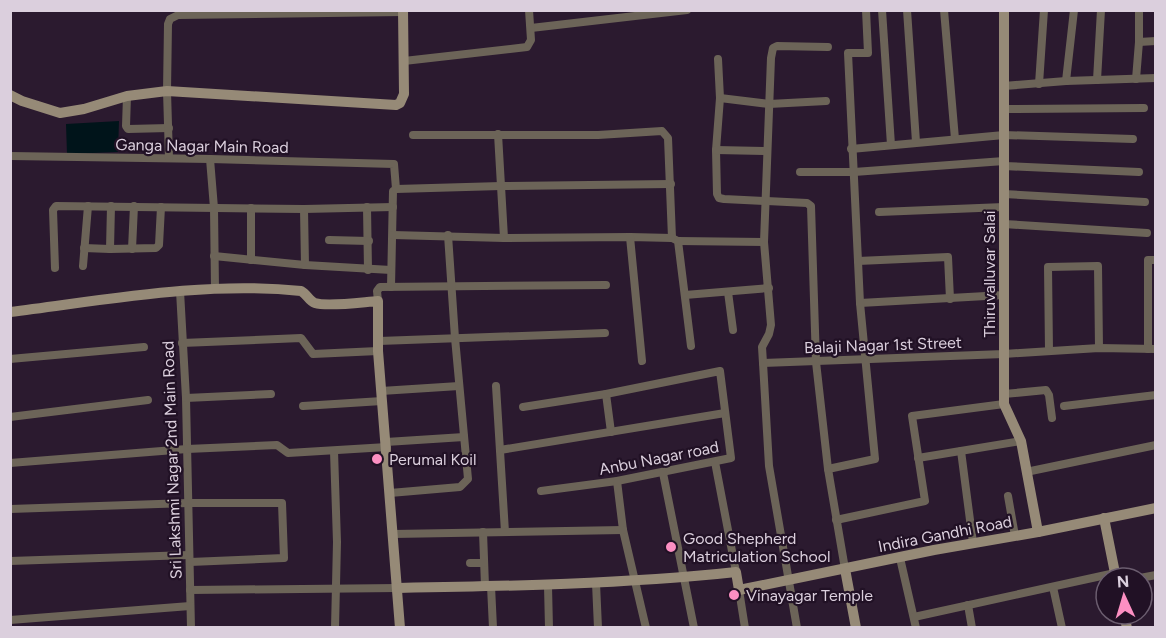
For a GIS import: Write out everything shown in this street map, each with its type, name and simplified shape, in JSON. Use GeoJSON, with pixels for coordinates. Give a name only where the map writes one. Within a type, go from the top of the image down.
{"type":"FeatureCollection","features":[{"type":"Feature","properties":{"kind":"street"},"geometry":{"type":"LineString","coordinates":[[404,61],[527,47],[531,40],[529,10]]}},
{"type":"Feature","properties":{"kind":"street"},"geometry":{"type":"LineString","coordinates":[[531,28],[687,10]]}},
{"type":"Feature","properties":{"kind":"street"},"geometry":{"type":"LineString","coordinates":[[828,469],[874,459],[860,303],[848,53],[868,53],[866,10]]}},
{"type":"Feature","properties":{"kind":"street"},"geometry":{"type":"LineString","coordinates":[[882,10],[891,145]]}},
{"type":"Feature","properties":{"kind":"street"},"geometry":{"type":"LineString","coordinates":[[907,10],[916,142]]}},
{"type":"Feature","properties":{"kind":"street"},"geometry":{"type":"LineString","coordinates":[[944,10],[955,139]]}},
{"type":"Feature","properties":{"kind":"street","name":"Thiruvalluvar Salai"},"geometry":{"type":"LineString","coordinates":[[1004,10],[1004,399],[1021,441],[1038,532]]}},
{"type":"Feature","properties":{"kind":"street"},"geometry":{"type":"LineString","coordinates":[[1039,84],[1044,10]]}},
{"type":"Feature","properties":{"kind":"street"},"geometry":{"type":"LineString","coordinates":[[1066,81],[1074,10]]}},
{"type":"Feature","properties":{"kind":"street"},"geometry":{"type":"LineString","coordinates":[[1097,80],[1101,10]]}},
{"type":"Feature","properties":{"kind":"street"},"geometry":{"type":"LineString","coordinates":[[1136,79],[1139,10]]}},
{"type":"Feature","properties":{"kind":"street"},"geometry":{"type":"LineString","coordinates":[[10,94],[60,112],[84,109],[127,96],[167,91],[396,105],[400,103],[404,94],[403,11],[178,15],[170,19],[167,91],[169,158]]}},
{"type":"Feature","properties":{"kind":"street"},"geometry":{"type":"LineString","coordinates":[[1139,42],[1155,41]]}},
{"type":"Feature","properties":{"kind":"street"},"geometry":{"type":"LineString","coordinates":[[797,627],[769,466],[762,347],[771,325],[764,242],[766,151],[771,58],[774,47],[828,47]]}},
{"type":"Feature","properties":{"kind":"street"},"geometry":{"type":"LineString","coordinates":[[718,59],[720,98],[716,189],[719,198],[807,203],[811,209],[816,362],[828,469],[856,627]]}},
{"type":"Feature","properties":{"kind":"street"},"geometry":{"type":"LineString","coordinates":[[1004,86],[1155,78]]}},
{"type":"Feature","properties":{"kind":"street"},"geometry":{"type":"LineString","coordinates":[[127,96],[126,126],[128,129],[169,128]]}},
{"type":"Feature","properties":{"kind":"street"},"geometry":{"type":"LineString","coordinates":[[720,98],[769,105],[826,101]]}},
{"type":"Feature","properties":{"kind":"street"},"geometry":{"type":"LineString","coordinates":[[1004,109],[1144,108]]}},
{"type":"Feature","properties":{"kind":"street"},"geometry":{"type":"LineString","coordinates":[[413,135],[598,135],[662,131],[668,138],[675,240],[691,346]]}},
{"type":"Feature","properties":{"kind":"street"},"geometry":{"type":"LineString","coordinates":[[498,134],[504,238]]}},
{"type":"Feature","properties":{"kind":"street"},"geometry":{"type":"LineString","coordinates":[[851,149],[1004,135],[1133,139]]}},
{"type":"Feature","properties":{"kind":"street"},"geometry":{"type":"LineString","coordinates":[[716,150],[766,151]]}},
{"type":"Feature","properties":{"kind":"street","name":"Ganga Nagar Main Road"},"geometry":{"type":"LineString","coordinates":[[10,156],[394,164],[396,189]]}},
{"type":"Feature","properties":{"kind":"street"},"geometry":{"type":"LineString","coordinates":[[210,159],[214,208],[214,289]]}},
{"type":"Feature","properties":{"kind":"street"},"geometry":{"type":"LineString","coordinates":[[800,172],[854,172],[1004,163],[1139,172]]}},
{"type":"Feature","properties":{"kind":"street"},"geometry":{"type":"LineString","coordinates":[[391,287],[393,191],[396,189],[671,184]]}},
{"type":"Feature","properties":{"kind":"street"},"geometry":{"type":"LineString","coordinates":[[1004,194],[1145,202]]}},
{"type":"Feature","properties":{"kind":"street"},"geometry":{"type":"LineString","coordinates":[[83,266],[88,206]]}},
{"type":"Feature","properties":{"kind":"street"},"geometry":{"type":"LineString","coordinates":[[110,249],[111,206]]}},
{"type":"Feature","properties":{"kind":"street"},"geometry":{"type":"LineString","coordinates":[[132,249],[134,206]]}},
{"type":"Feature","properties":{"kind":"street"},"geometry":{"type":"LineString","coordinates":[[55,268],[53,207],[393,207]]}},
{"type":"Feature","properties":{"kind":"street"},"geometry":{"type":"LineString","coordinates":[[84,248],[156,248],[159,245],[161,207]]}},
{"type":"Feature","properties":{"kind":"street"},"geometry":{"type":"LineString","coordinates":[[367,207],[368,270]]}},
{"type":"Feature","properties":{"kind":"street"},"geometry":{"type":"LineString","coordinates":[[879,212],[1004,207]]}},
{"type":"Feature","properties":{"kind":"street"},"geometry":{"type":"LineString","coordinates":[[250,208],[251,260]]}},
{"type":"Feature","properties":{"kind":"street"},"geometry":{"type":"LineString","coordinates":[[304,208],[305,265]]}},
{"type":"Feature","properties":{"kind":"street"},"geometry":{"type":"LineString","coordinates":[[1004,224],[1147,233]]}},
{"type":"Feature","properties":{"kind":"street"},"geometry":{"type":"LineString","coordinates":[[393,235],[504,238],[630,237],[764,242]]}},
{"type":"Feature","properties":{"kind":"street"},"geometry":{"type":"LineString","coordinates":[[390,493],[464,485],[468,480],[448,235]]}},
{"type":"Feature","properties":{"kind":"street"},"geometry":{"type":"LineString","coordinates":[[630,237],[642,362]]}},
{"type":"Feature","properties":{"kind":"street"},"geometry":{"type":"LineString","coordinates":[[328,240],[369,241]]}},
{"type":"Feature","properties":{"kind":"street"},"geometry":{"type":"LineString","coordinates":[[214,256],[368,270],[391,270]]}},
{"type":"Feature","properties":{"kind":"street"},"geometry":{"type":"LineString","coordinates":[[858,261],[948,256],[950,298]]}},
{"type":"Feature","properties":{"kind":"street"},"geometry":{"type":"LineString","coordinates":[[1152,260],[1152,349]]}},
{"type":"Feature","properties":{"kind":"street"},"geometry":{"type":"LineString","coordinates":[[1049,351],[1048,267],[1098,266],[1098,348]]}},
{"type":"Feature","properties":{"kind":"street"},"geometry":{"type":"LineString","coordinates":[[400,627],[382,396],[379,288],[451,285],[606,285]]}},
{"type":"Feature","properties":{"kind":"street"},"geometry":{"type":"LineString","coordinates":[[685,295],[769,288]]}},
{"type":"Feature","properties":{"kind":"street"},"geometry":{"type":"LineString","coordinates":[[10,312],[180,291],[214,289],[301,291],[307,294],[311,301],[323,304],[378,301]]}},
{"type":"Feature","properties":{"kind":"street","name":"Sri Lakshmi Nagar 2nd Main Road"},"geometry":{"type":"LineString","coordinates":[[180,291],[186,398],[191,627]]}},
{"type":"Feature","properties":{"kind":"street"},"geometry":{"type":"LineString","coordinates":[[728,292],[733,330]]}},
{"type":"Feature","properties":{"kind":"street"},"geometry":{"type":"LineString","coordinates":[[860,303],[1004,295]]}},
{"type":"Feature","properties":{"kind":"street"},"geometry":{"type":"LineString","coordinates":[[182,343],[301,338],[313,354],[455,338],[605,333]]}},
{"type":"Feature","properties":{"kind":"street"},"geometry":{"type":"LineString","coordinates":[[10,359],[144,347]]}},
{"type":"Feature","properties":{"kind":"street","name":"Balaji Nagar 1st Street"},"geometry":{"type":"LineString","coordinates":[[763,363],[1098,348],[1152,349]]}},
{"type":"Feature","properties":{"kind":"street","name":"Anbu Nagar road"},"geometry":{"type":"LineString","coordinates":[[541,491],[617,482],[731,458],[720,371],[606,394]]}},
{"type":"Feature","properties":{"kind":"street"},"geometry":{"type":"LineString","coordinates":[[303,406],[459,386]]}},
{"type":"Feature","properties":{"kind":"street"},"geometry":{"type":"LineString","coordinates":[[496,386],[505,532]]}},
{"type":"Feature","properties":{"kind":"street"},"geometry":{"type":"LineString","coordinates":[[836,520],[925,501],[912,416],[1046,390],[1049,395],[1052,418]]}},
{"type":"Feature","properties":{"kind":"street"},"geometry":{"type":"LineString","coordinates":[[186,398],[271,394]]}},
{"type":"Feature","properties":{"kind":"street"},"geometry":{"type":"LineString","coordinates":[[523,407],[606,394],[610,432]]}},
{"type":"Feature","properties":{"kind":"street"},"geometry":{"type":"LineString","coordinates":[[1064,406],[1155,395]]}},
{"type":"Feature","properties":{"kind":"street"},"geometry":{"type":"LineString","coordinates":[[10,417],[148,400]]}},
{"type":"Feature","properties":{"kind":"street"},"geometry":{"type":"LineString","coordinates":[[500,450],[725,413]]}},
{"type":"Feature","properties":{"kind":"street"},"geometry":{"type":"LineString","coordinates":[[10,463],[187,449],[277,445],[288,453],[334,451],[464,437]]}},
{"type":"Feature","properties":{"kind":"street"},"geometry":{"type":"LineString","coordinates":[[918,458],[1021,441]]}},
{"type":"Feature","properties":{"kind":"street"},"geometry":{"type":"LineString","coordinates":[[1026,471],[1155,445]]}},
{"type":"Feature","properties":{"kind":"street"},"geometry":{"type":"LineString","coordinates":[[334,451],[338,542],[336,627]]}},
{"type":"Feature","properties":{"kind":"street"},"geometry":{"type":"LineString","coordinates":[[961,451],[974,543]]}},
{"type":"Feature","properties":{"kind":"street"},"geometry":{"type":"LineString","coordinates":[[715,462],[745,627]]}},
{"type":"Feature","properties":{"kind":"street"},"geometry":{"type":"LineString","coordinates":[[663,473],[694,627]]}},
{"type":"Feature","properties":{"kind":"street"},"geometry":{"type":"LineString","coordinates":[[617,482],[623,530],[646,627]]}},
{"type":"Feature","properties":{"kind":"street"},"geometry":{"type":"LineString","coordinates":[[1008,496],[1015,536]]}},
{"type":"Feature","properties":{"kind":"street"},"geometry":{"type":"LineString","coordinates":[[10,509],[188,503],[282,503],[284,558],[10,561]]}},
{"type":"Feature","properties":{"kind":"street","name":"Indira Gandhi Road"},"geometry":{"type":"LineString","coordinates":[[740,590],[1155,508]]}},
{"type":"Feature","properties":{"kind":"street"},"geometry":{"type":"LineString","coordinates":[[1104,519],[1114,566]]}},
{"type":"Feature","properties":{"kind":"street"},"geometry":{"type":"LineString","coordinates":[[393,534],[623,530]]}},
{"type":"Feature","properties":{"kind":"street"},"geometry":{"type":"LineString","coordinates":[[483,532],[484,562],[493,627]]}},
{"type":"Feature","properties":{"kind":"street"},"geometry":{"type":"LineString","coordinates":[[900,558],[916,627]]}},
{"type":"Feature","properties":{"kind":"street"},"geometry":{"type":"LineString","coordinates":[[470,563],[484,562]]}},
{"type":"Feature","properties":{"kind":"street"},"geometry":{"type":"LineString","coordinates":[[190,590],[548,586],[684,578],[736,572]]}},
{"type":"Feature","properties":{"kind":"street"},"geometry":{"type":"LineString","coordinates":[[914,617],[1094,580]]}},
{"type":"Feature","properties":{"kind":"street"},"geometry":{"type":"LineString","coordinates":[[596,583],[598,627]]}},
{"type":"Feature","properties":{"kind":"street"},"geometry":{"type":"LineString","coordinates":[[548,586],[549,627]]}},
{"type":"Feature","properties":{"kind":"street"},"geometry":{"type":"LineString","coordinates":[[1053,587],[1062,627]]}},
{"type":"Feature","properties":{"kind":"street"},"geometry":{"type":"LineString","coordinates":[[968,605],[972,627]]}},
{"type":"Feature","properties":{"kind":"street"},"geometry":{"type":"LineString","coordinates":[[10,620],[190,606]]}},
{"type":"Feature","properties":{"kind":"shaded area"},"geometry":{"type":"Polygon","coordinates":[[[119,121],[118,152],[67,154],[66,124],[119,121]]]}},
{"type":"Feature","properties":{"kind":"place","name":"Perumal Koil"},"geometry":{"type":"Point","coordinates":[377,459]}},
{"type":"Feature","properties":{"kind":"place","name":"Good Shepherd Matriculation School"},"geometry":{"type":"Point","coordinates":[671,547]}},
{"type":"Feature","properties":{"kind":"place","name":"Vinayagar Temple"},"geometry":{"type":"Point","coordinates":[734,595]}}]}
